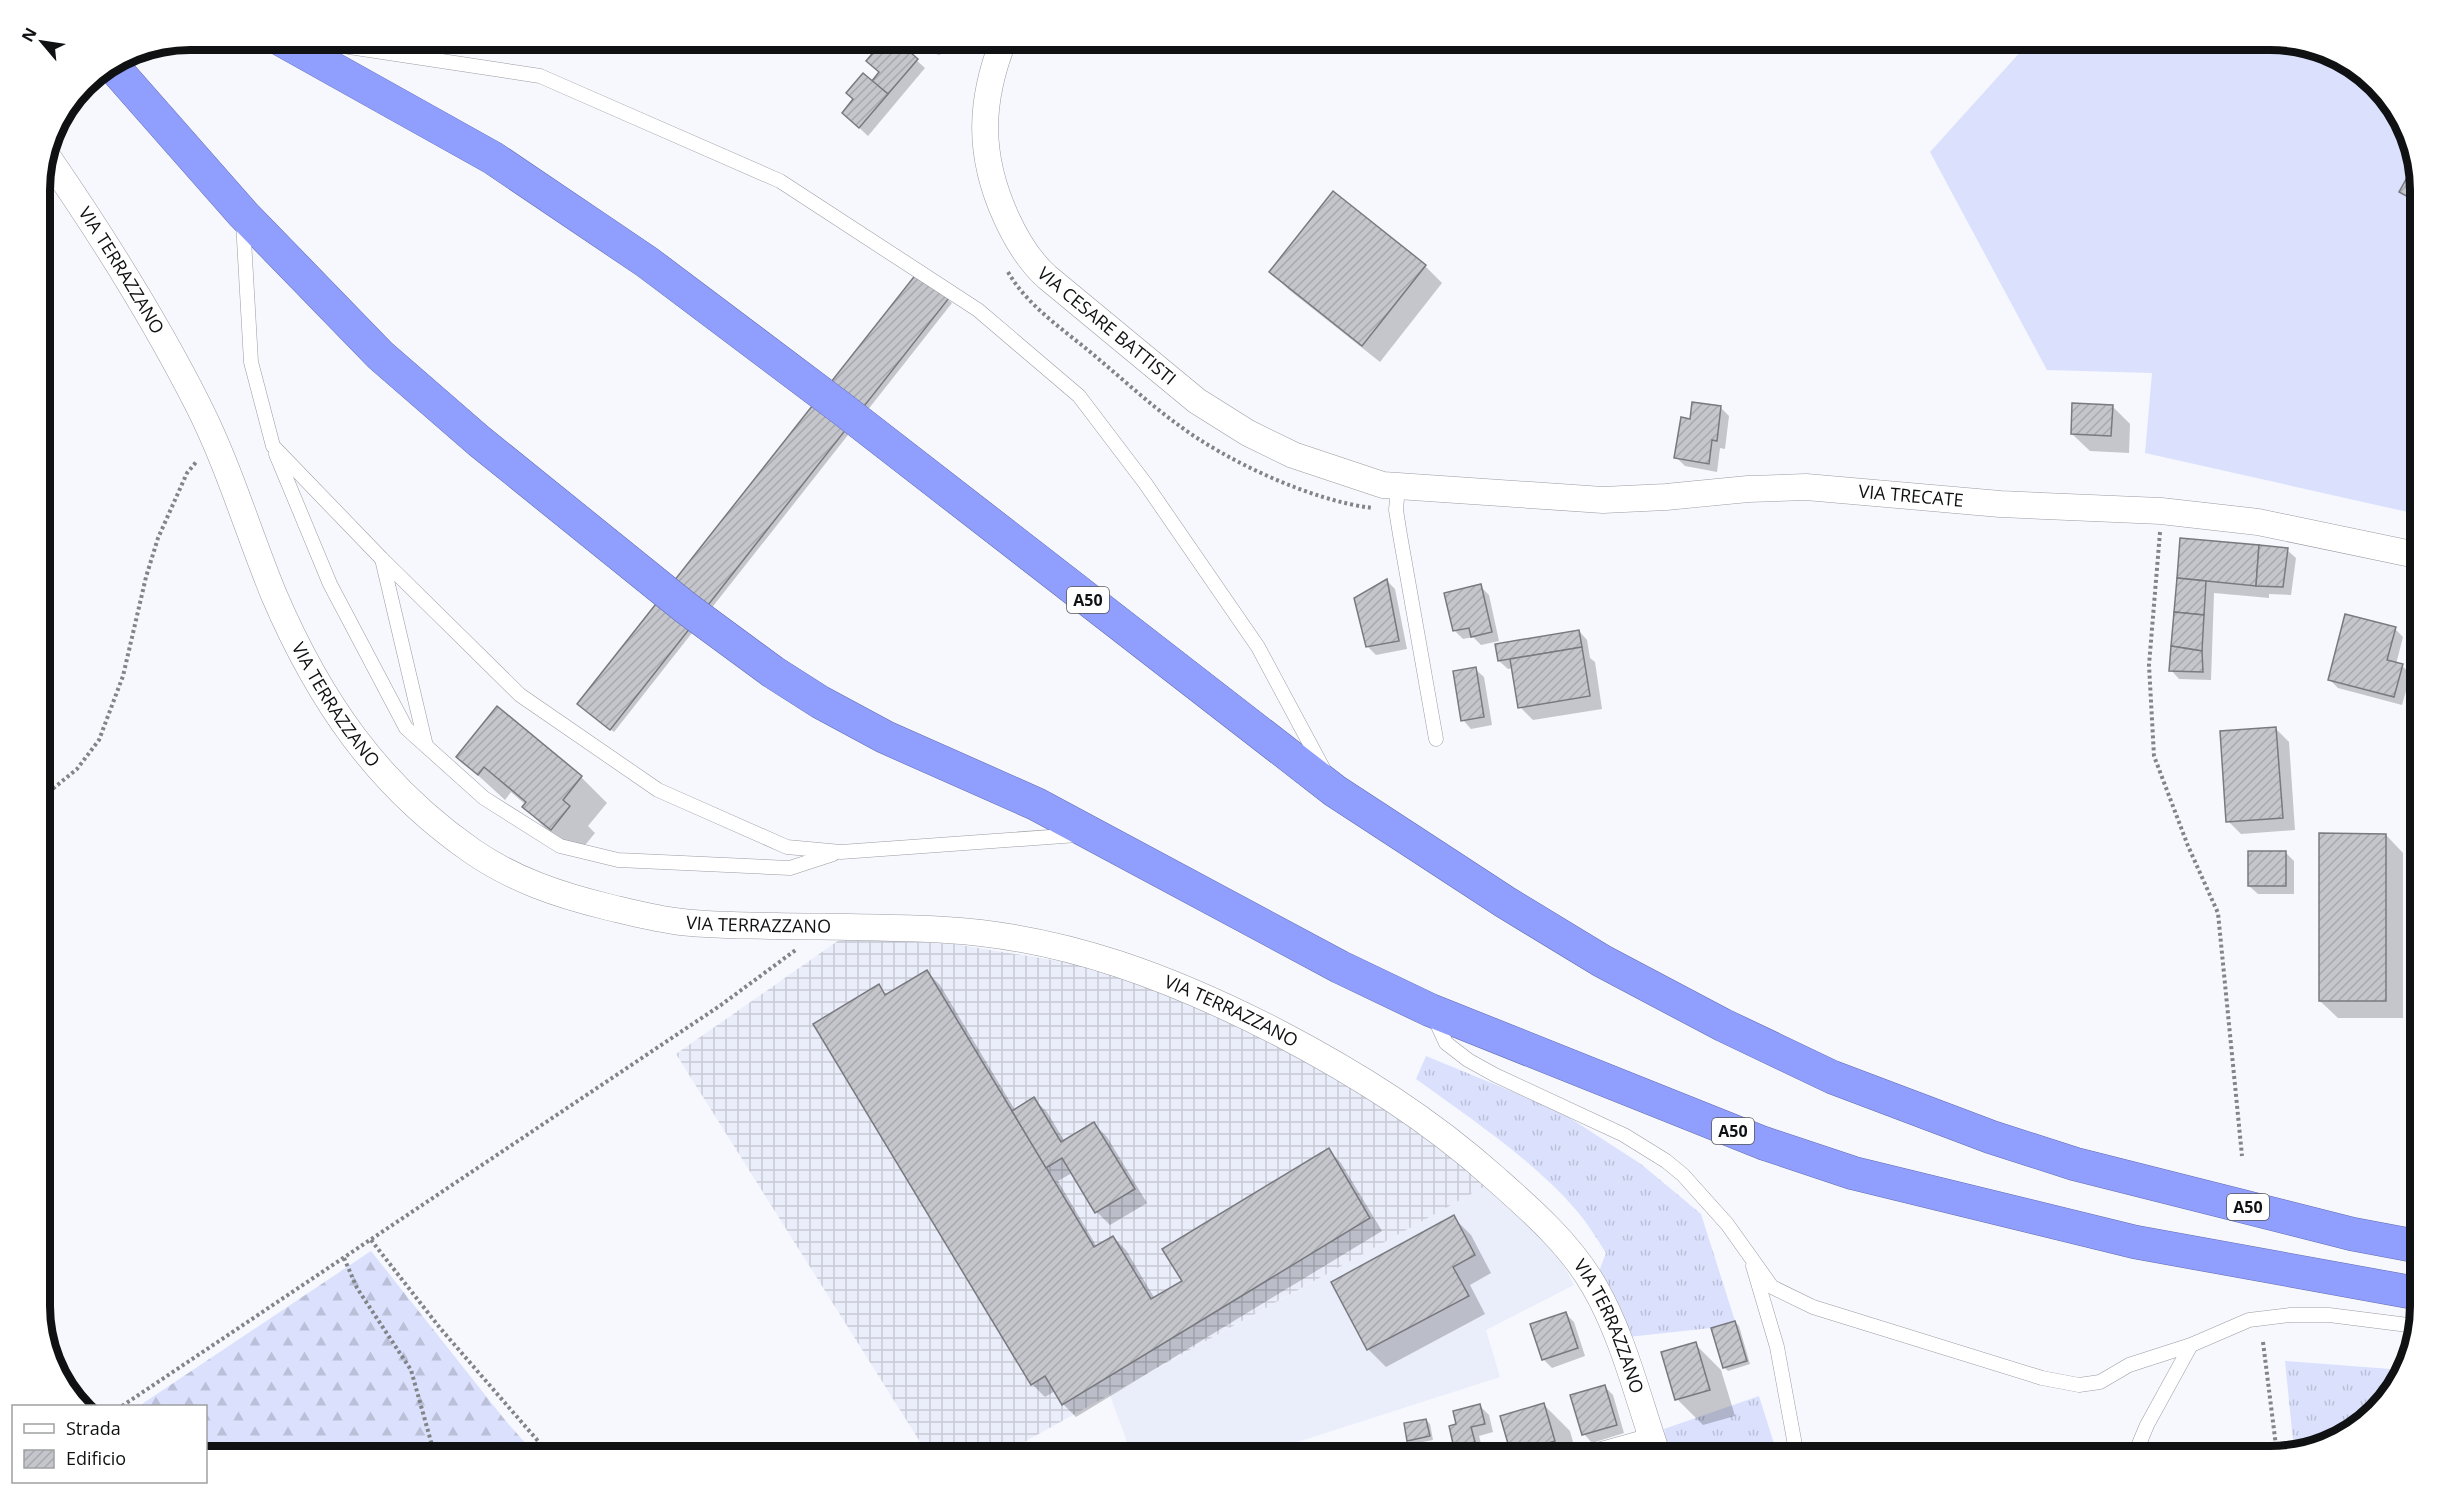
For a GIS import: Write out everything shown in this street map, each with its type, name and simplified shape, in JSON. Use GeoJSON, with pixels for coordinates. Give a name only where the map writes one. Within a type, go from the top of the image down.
{"type":"FeatureCollection","features":[{"type":"Feature","properties":{"kind":"highway","name":"A50"},"geometry":{"type":"LineString","coordinates":[[300,50],[493,158],[647,262],[841,408],[1335,791],[1505,902],[1602,961],[1723,1025],[1832,1077],[1991,1137],[2075,1164],[2352,1234],[2410,1245]]}},
{"type":"Feature","properties":{"kind":"highway"},"geometry":{"type":"LineString","coordinates":[[116,70],[243,214]]}},
{"type":"Feature","properties":{"kind":"highway","name":"A50"},"geometry":{"type":"LineString","coordinates":[[243,214],[380,355],[479,441],[686,608],[773,672],[885,737],[1036,804],[1340,967],[1430,1010],[1742,1135],[1853,1173],[2134,1242],[2410,1292]]}},
{"type":"Feature","properties":{"kind":"street","name":"VIA CESARE BATTISTI"},"geometry":{"type":"LineString","coordinates":[[1000,50],[988,93],[985,119],[986,152],[995,193],[1023,249],[1037,268],[1197,401],[1248,433],[1293,455],[1368,482],[1397,498]]}},
{"type":"Feature","properties":{"kind":"street","name":"VIA TERRAZZANO"},"geometry":{"type":"LineString","coordinates":[[52,164],[98,230],[198,406],[231,481],[274,593],[323,695],[383,774],[429,818],[473,852],[513,876],[563,896],[674,921],[726,925],[948,930],[992,934],[1032,941],[1117,962],[1173,982],[1225,1005],[1336,1063],[1431,1124],[1510,1190],[1572,1254],[1594,1285],[1607,1310],[1654,1445]]}},
{"type":"Feature","properties":{"kind":"street","name":"VIA TRECATE"},"geometry":{"type":"LineString","coordinates":[[1397,498],[1603,500],[1806,487],[2000,504],[2162,510],[2258,522],[2410,554]]}},
{"type":"Feature","properties":{"kind":"lane"},"geometry":{"type":"LineString","coordinates":[[368,50],[540,76],[780,181],[978,310],[1079,396],[1145,483],[1258,647],[1335,791]]}},
{"type":"Feature","properties":{"kind":"lane"},"geometry":{"type":"LineString","coordinates":[[243,214],[251,362],[273,446],[330,585],[406,728],[484,798],[560,846],[618,860],[790,868],[841,852]]}},
{"type":"Feature","properties":{"kind":"lane"},"geometry":{"type":"LineString","coordinates":[[273,446],[382,559],[520,695],[658,790],[787,847],[841,852],[1091,834]]}},
{"type":"Feature","properties":{"kind":"lane"},"geometry":{"type":"LineString","coordinates":[[1397,498],[1436,738]]}},
{"type":"Feature","properties":{"kind":"lane"},"geometry":{"type":"LineString","coordinates":[[382,559],[426,746]]}},
{"type":"Feature","properties":{"kind":"lane"},"geometry":{"type":"LineString","coordinates":[[1430,1010],[1446,1043],[1468,1060],[1495,1075],[1624,1135],[1666,1161],[1683,1175],[1714,1209],[1772,1287],[1813,1307],[2064,1384],[2079,1385],[2100,1382],[2129,1365],[2191,1345],[2249,1320],[2289,1315],[2329,1315],[2409,1325]]}},
{"type":"Feature","properties":{"kind":"lane"},"geometry":{"type":"LineString","coordinates":[[1750,1259],[1777,1347],[1795,1445]]}},
{"type":"Feature","properties":{"kind":"lane"},"geometry":{"type":"LineString","coordinates":[[2139,1445],[2147,1425],[2191,1345]]}},
{"type":"Feature","properties":{"kind":"path"},"geometry":{"type":"LineString","coordinates":[[1008,272],[1014,282],[1039,309],[1178,425],[1208,444],[1265,474],[1334,500],[1370,508],[1397,498]]}},
{"type":"Feature","properties":{"kind":"path"},"geometry":{"type":"LineString","coordinates":[[50,791],[77,769],[99,740],[123,676],[158,538],[187,473]]}},
{"type":"Feature","properties":{"kind":"path"},"geometry":{"type":"LineString","coordinates":[[2148,532],[2160,533],[2149,665],[2154,756],[2188,846],[2218,913],[2242,1156]]}},
{"type":"Feature","properties":{"kind":"path"},"geometry":{"type":"LineString","coordinates":[[125,1405],[721,1005],[828,927]]}},
{"type":"Feature","properties":{"kind":"path"},"geometry":{"type":"LineString","coordinates":[[371,1240],[440,1328],[541,1445]]}},
{"type":"Feature","properties":{"kind":"path"},"geometry":{"type":"LineString","coordinates":[[344,1258],[357,1288],[411,1370],[432,1445]]}},
{"type":"Feature","properties":{"kind":"path"},"geometry":{"type":"LineString","coordinates":[[2264,1342],[2276,1445]]}},
{"type":"Feature","properties":{"kind":"shaded area"},"geometry":{"type":"Polygon","coordinates":[[[932,50],[944,50],[939,56],[932,50]]]}},
{"type":"Feature","properties":{"kind":"shaded area"},"geometry":{"type":"Polygon","coordinates":[[[842,938],[954,944],[1071,963],[1152,984],[1275,1042],[1352,1087],[1422,1134],[1489,1184],[1019,1445],[922,1445],[676,1054],[842,938]]]}},
{"type":"Feature","properties":{"kind":"shaded area"},"geometry":{"type":"Polygon","coordinates":[[[1489,1184],[1558,1255],[1574,1285],[1486,1330],[1500,1377],[1288,1445],[1128,1445],[1110,1395],[1489,1184]]]}},
{"type":"Feature","properties":{"kind":"green space"},"geometry":{"type":"Polygon","coordinates":[[[2022,50],[2289,51],[2324,60],[2356,78],[2370,90],[2392,119],[2408,162],[2410,180],[2410,513],[2145,453],[2152,373],[2047,370],[1930,152],[2022,50]]]}},
{"type":"Feature","properties":{"kind":"green space"},"geometry":{"type":"Polygon","coordinates":[[[1426,1056],[1559,1111],[1641,1164],[1701,1214],[1735,1321],[1711,1328],[1628,1337],[1598,1274],[1606,1253],[1585,1221],[1541,1174],[1521,1157],[1416,1079],[1426,1056]]]}},
{"type":"Feature","properties":{"kind":"green space"},"geometry":{"type":"Polygon","coordinates":[[[371,1251],[527,1445],[207,1445],[207,1405],[140,1405],[371,1251]]]}},
{"type":"Feature","properties":{"kind":"green space"},"geometry":{"type":"Polygon","coordinates":[[[2285,1361],[2395,1369],[2382,1391],[2356,1417],[2324,1435],[2293,1443],[2285,1361]]]}},
{"type":"Feature","properties":{"kind":"green space"},"geometry":{"type":"Polygon","coordinates":[[[1759,1396],[1775,1445],[1667,1445],[1664,1429],[1759,1396]]]}},
{"type":"Feature","properties":{"kind":"building"},"geometry":{"type":"Polygon","coordinates":[[[876,50],[908,50],[918,59],[888,94],[872,81],[879,72],[866,61],[876,50]]]}},
{"type":"Feature","properties":{"kind":"building"},"geometry":{"type":"Polygon","coordinates":[[[863,73],[888,94],[859,128],[842,113],[853,99],[846,93],[863,73]]]}},
{"type":"Feature","properties":{"kind":"building"},"geometry":{"type":"Polygon","coordinates":[[[2409,174],[2410,198],[2399,192],[2409,174]]]}},
{"type":"Feature","properties":{"kind":"building"},"geometry":{"type":"Polygon","coordinates":[[[1333,191],[1426,265],[1362,346],[1269,272],[1333,191]]]}},
{"type":"Feature","properties":{"kind":"building"},"geometry":{"type":"Polygon","coordinates":[[[917,273],[949,298],[610,730],[577,704],[917,273]]]}},
{"type":"Feature","properties":{"kind":"building"},"geometry":{"type":"Polygon","coordinates":[[[1692,402],[1721,406],[1717,441],[1712,440],[1709,464],[1674,458],[1681,417],[1690,419],[1692,402]]]}},
{"type":"Feature","properties":{"kind":"building"},"geometry":{"type":"Polygon","coordinates":[[[2072,403],[2113,405],[2111,436],[2071,434],[2072,403]]]}},
{"type":"Feature","properties":{"kind":"building"},"geometry":{"type":"Polygon","coordinates":[[[2180,538],[2259,545],[2256,586],[2177,578],[2180,538]]]}},
{"type":"Feature","properties":{"kind":"building"},"geometry":{"type":"Polygon","coordinates":[[[2259,545],[2288,548],[2283,587],[2256,586],[2259,545]]]}},
{"type":"Feature","properties":{"kind":"building"},"geometry":{"type":"Polygon","coordinates":[[[2177,578],[2206,581],[2204,615],[2174,612],[2177,578]]]}},
{"type":"Feature","properties":{"kind":"building"},"geometry":{"type":"Polygon","coordinates":[[[1387,579],[1399,641],[1366,647],[1354,598],[1387,579]]]}},
{"type":"Feature","properties":{"kind":"building"},"geometry":{"type":"Polygon","coordinates":[[[1481,584],[1492,632],[1471,637],[1469,628],[1453,631],[1444,593],[1481,584]]]}},
{"type":"Feature","properties":{"kind":"building"},"geometry":{"type":"Polygon","coordinates":[[[2174,612],[2204,615],[2202,651],[2171,646],[2174,612]]]}},
{"type":"Feature","properties":{"kind":"building"},"geometry":{"type":"Polygon","coordinates":[[[2345,614],[2396,627],[2387,660],[2403,664],[2394,697],[2328,680],[2345,614]]]}},
{"type":"Feature","properties":{"kind":"building"},"geometry":{"type":"Polygon","coordinates":[[[1579,630],[1582,647],[1498,661],[1495,644],[1579,630]]]}},
{"type":"Feature","properties":{"kind":"building"},"geometry":{"type":"Polygon","coordinates":[[[2171,646],[2202,651],[2203,672],[2169,671],[2171,646]]]}},
{"type":"Feature","properties":{"kind":"building"},"geometry":{"type":"Polygon","coordinates":[[[1582,647],[1590,696],[1518,708],[1510,659],[1582,647]]]}},
{"type":"Feature","properties":{"kind":"building"},"geometry":{"type":"Polygon","coordinates":[[[1476,667],[1484,717],[1461,721],[1453,671],[1476,667]]]}},
{"type":"Feature","properties":{"kind":"building"},"geometry":{"type":"Polygon","coordinates":[[[497,706],[582,776],[563,800],[570,806],[551,830],[522,807],[526,802],[484,767],[478,775],[456,757],[497,706]]]}},
{"type":"Feature","properties":{"kind":"building"},"geometry":{"type":"Polygon","coordinates":[[[2276,727],[2283,818],[2226,822],[2220,731],[2276,727]]]}},
{"type":"Feature","properties":{"kind":"building"},"geometry":{"type":"Polygon","coordinates":[[[2319,833],[2386,834],[2386,1001],[2319,1001],[2319,833]]]}},
{"type":"Feature","properties":{"kind":"building"},"geometry":{"type":"Polygon","coordinates":[[[2248,851],[2286,851],[2286,886],[2248,886],[2248,851]]]}},
{"type":"Feature","properties":{"kind":"building"},"geometry":{"type":"Polygon","coordinates":[[[927,970],[1094,1247],[1113,1236],[1151,1299],[1182,1281],[1162,1249],[1329,1148],[1370,1218],[1062,1405],[1045,1376],[1031,1385],[813,1024],[879,984],[885,995],[927,970]]]}},
{"type":"Feature","properties":{"kind":"building"},"geometry":{"type":"Polygon","coordinates":[[[1034,1097],[1061,1142],[1094,1122],[1135,1189],[1095,1213],[1062,1158],[1046,1168],[1012,1111],[1034,1097]]]}},
{"type":"Feature","properties":{"kind":"building"},"geometry":{"type":"Polygon","coordinates":[[[1454,1215],[1475,1255],[1453,1267],[1469,1296],[1367,1350],[1331,1282],[1454,1215]]]}},
{"type":"Feature","properties":{"kind":"building"},"geometry":{"type":"Polygon","coordinates":[[[1566,1312],[1578,1348],[1542,1360],[1530,1324],[1566,1312]]]}},
{"type":"Feature","properties":{"kind":"building"},"geometry":{"type":"Polygon","coordinates":[[[1735,1321],[1747,1361],[1723,1368],[1711,1328],[1735,1321]]]}},
{"type":"Feature","properties":{"kind":"building"},"geometry":{"type":"Polygon","coordinates":[[[1696,1342],[1710,1390],[1675,1400],[1661,1352],[1696,1342]]]}},
{"type":"Feature","properties":{"kind":"building"},"geometry":{"type":"Polygon","coordinates":[[[1605,1385],[1617,1425],[1582,1435],[1570,1395],[1605,1385]]]}},
{"type":"Feature","properties":{"kind":"building"},"geometry":{"type":"Polygon","coordinates":[[[1544,1403],[1555,1441],[1541,1445],[1508,1445],[1500,1416],[1544,1403]]]}},
{"type":"Feature","properties":{"kind":"building"},"geometry":{"type":"Polygon","coordinates":[[[1480,1404],[1485,1424],[1471,1427],[1475,1442],[1453,1445],[1449,1426],[1456,1424],[1453,1411],[1480,1404]]]}},
{"type":"Feature","properties":{"kind":"building"},"geometry":{"type":"Polygon","coordinates":[[[1426,1419],[1430,1436],[1407,1441],[1404,1423],[1426,1419]]]}}]}
